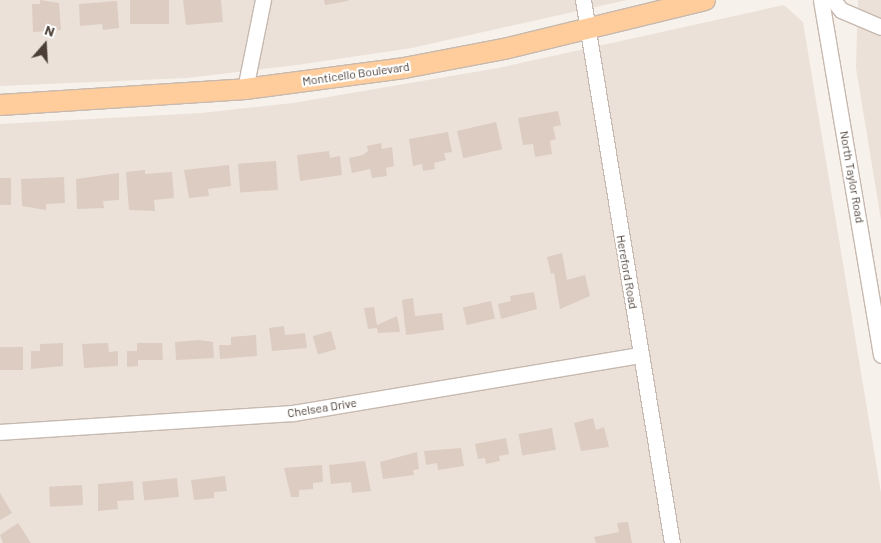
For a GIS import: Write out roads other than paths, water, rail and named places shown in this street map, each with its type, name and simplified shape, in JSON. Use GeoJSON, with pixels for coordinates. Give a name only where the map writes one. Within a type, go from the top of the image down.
{"type":"FeatureCollection","features":[{"type":"Feature","properties":{"kind":"main road","name":"Monticello Boulevard"},"geometry":{"type":"LineString","coordinates":[[0,105],[245,89],[404,68],[705,0]]}},
{"type":"Feature","properties":{"kind":"street"},"geometry":{"type":"LineString","coordinates":[[245,89],[263,0]]}},
{"type":"Feature","properties":{"kind":"street","name":"Hereford Road"},"geometry":{"type":"LineString","coordinates":[[583,0],[672,543]]}},
{"type":"Feature","properties":{"kind":"street","name":"North Taylor Road"},"geometry":{"type":"LineString","coordinates":[[821,0],[874,270],[881,355]]}},
{"type":"Feature","properties":{"kind":"street"},"geometry":{"type":"LineString","coordinates":[[833,0],[841,10],[881,27]]}},
{"type":"Feature","properties":{"kind":"street","name":"Chelsea Drive"},"geometry":{"type":"LineString","coordinates":[[0,432],[292,413],[641,355]]}}]}
